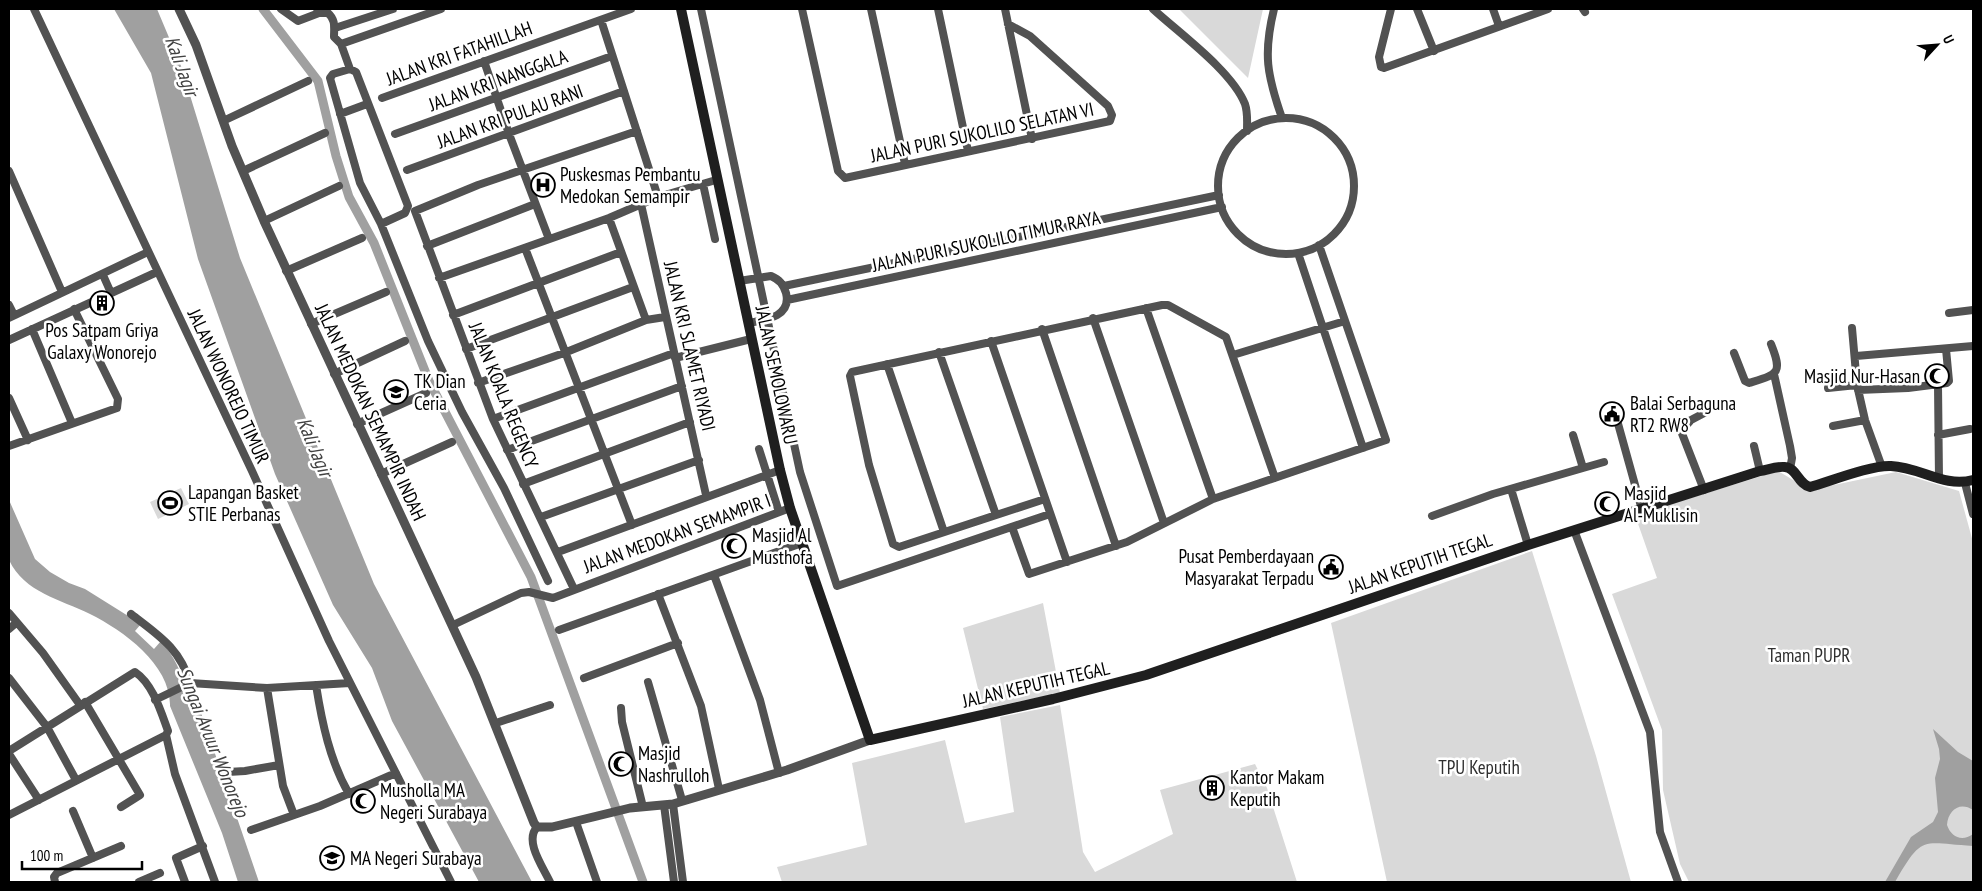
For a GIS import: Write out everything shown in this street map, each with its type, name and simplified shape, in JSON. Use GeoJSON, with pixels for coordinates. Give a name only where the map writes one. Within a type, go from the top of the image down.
{"type":"FeatureCollection","features":[{"type":"Feature","properties":{"kind":"main road","name":"JALAN SEMOLOWARU"},"geometry":{"type":"LineString","coordinates":[[681,9],[716,180],[741,280],[780,470],[790,508],[870,740]]}},
{"type":"Feature","properties":{"kind":"main road","name":"JALAN KEPUTIH TEGAL"},"geometry":{"type":"LineString","coordinates":[[870,740],[1146,675],[1574,530],[1760,472],[1785,467],[1790,468]]}},
{"type":"Feature","properties":{"kind":"main road"},"geometry":{"type":"LineString","coordinates":[[1790,468],[1805,486],[1810,487],[1882,467],[1910,468],[1949,483],[1969,481]]}},
{"type":"Feature","properties":{"kind":"street","name":"JALAN WONOREJO TIMUR"},"geometry":{"type":"LineString","coordinates":[[34,9],[350,683],[451,882]]}},
{"type":"Feature","properties":{"kind":"street","name":"JALAN MEDOKAN SEMAMPIR INDAH"},"geometry":{"type":"LineString","coordinates":[[179,9],[196,45],[223,121],[264,221],[452,625],[496,723],[537,827]]}},
{"type":"Feature","properties":{"kind":"street"},"geometry":{"type":"LineString","coordinates":[[282,9],[298,21],[318,11],[330,14],[335,28],[393,9]]}},
{"type":"Feature","properties":{"kind":"street"},"geometry":{"type":"LineString","coordinates":[[341,44],[419,12],[441,9]]}},
{"type":"Feature","properties":{"kind":"street","name":"JALAN KRI FATAHILLAH"},"geometry":{"type":"LineString","coordinates":[[382,98],[631,9]]}},
{"type":"Feature","properties":{"kind":"street"},"geometry":{"type":"LineString","coordinates":[[700,9],[764,320],[800,472],[836,586],[1050,514]]}},
{"type":"Feature","properties":{"kind":"street","name":"JALAN PURI SUKOLILO SELATAN VI"},"geometry":{"type":"LineString","coordinates":[[802,9],[838,171],[845,178],[1032,139],[1107,122],[1112,119],[1108,106],[1037,43],[1008,24]]}},
{"type":"Feature","properties":{"kind":"street"},"geometry":{"type":"LineString","coordinates":[[871,9],[905,164]]}},
{"type":"Feature","properties":{"kind":"street"},"geometry":{"type":"LineString","coordinates":[[938,9],[968,151]]}},
{"type":"Feature","properties":{"kind":"street"},"geometry":{"type":"LineString","coordinates":[[1005,9],[1032,139]]}},
{"type":"Feature","properties":{"kind":"street"},"geometry":{"type":"LineString","coordinates":[[1153,9],[1222,71],[1235,86],[1248,115],[1247,131]]}},
{"type":"Feature","properties":{"kind":"street"},"geometry":{"type":"LineString","coordinates":[[1274,9],[1268,34],[1266,59],[1270,84],[1282,118]]}},
{"type":"Feature","properties":{"kind":"street"},"geometry":{"type":"LineString","coordinates":[[1391,9],[1379,57],[1381,67],[1384,68],[1548,9]]}},
{"type":"Feature","properties":{"kind":"street"},"geometry":{"type":"LineString","coordinates":[[1417,9],[1434,51]]}},
{"type":"Feature","properties":{"kind":"street"},"geometry":{"type":"LineString","coordinates":[[1493,9],[1499,26]]}},
{"type":"Feature","properties":{"kind":"street"},"geometry":{"type":"LineString","coordinates":[[600,20],[658,197]]}},
{"type":"Feature","properties":{"kind":"street","name":"JALAN KOALA REGENCY"},"geometry":{"type":"LineString","coordinates":[[335,28],[334,37],[341,44],[415,213],[493,419],[574,588]]}},
{"type":"Feature","properties":{"kind":"street","name":"JALAN KRI NANGGALA"},"geometry":{"type":"LineString","coordinates":[[395,134],[612,56]]}},
{"type":"Feature","properties":{"kind":"street"},"geometry":{"type":"LineString","coordinates":[[484,61],[522,170],[549,239]]}},
{"type":"Feature","properties":{"kind":"street"},"geometry":{"type":"LineString","coordinates":[[352,69],[333,74],[330,78],[360,183],[381,224],[428,341],[462,412],[504,488],[548,581]]}},
{"type":"Feature","properties":{"kind":"street"},"geometry":{"type":"LineString","coordinates":[[223,121],[308,81]]}},
{"type":"Feature","properties":{"kind":"street","name":"JALAN KRI PULAU RANI"},"geometry":{"type":"LineString","coordinates":[[407,170],[624,91]]}},
{"type":"Feature","properties":{"kind":"street"},"geometry":{"type":"LineString","coordinates":[[340,114],[367,104]]}},
{"type":"Feature","properties":{"kind":"street"},"geometry":{"type":"LineString","coordinates":[[1282,118],[1304,121],[1325,131],[1341,147],[1351,167],[1354,182],[1349,212],[1337,231],[1320,246],[1298,253],[1274,253],[1252,244],[1234,228],[1222,207],[1219,195],[1220,170],[1230,148],[1247,131],[1258,124],[1282,118]]}},
{"type":"Feature","properties":{"kind":"street"},"geometry":{"type":"LineString","coordinates":[[381,224],[412,208],[637,131]]}},
{"type":"Feature","properties":{"kind":"street"},"geometry":{"type":"LineString","coordinates":[[243,171],[325,133]]}},
{"type":"Feature","properties":{"kind":"street"},"geometry":{"type":"LineString","coordinates":[[9,171],[62,292]]}},
{"type":"Feature","properties":{"kind":"street"},"geometry":{"type":"LineString","coordinates":[[439,278],[609,218],[658,197],[716,180]]}},
{"type":"Feature","properties":{"kind":"street"},"geometry":{"type":"LineString","coordinates":[[703,184],[715,239]]}},
{"type":"Feature","properties":{"kind":"street"},"geometry":{"type":"LineString","coordinates":[[264,221],[339,186]]}},
{"type":"Feature","properties":{"kind":"street","name":"JALAN PURI SUKOLILO TIMUR RAYA"},"geometry":{"type":"LineString","coordinates":[[784,286],[1219,195]]}},
{"type":"Feature","properties":{"kind":"street"},"geometry":{"type":"LineString","coordinates":[[427,246],[535,204]]}},
{"type":"Feature","properties":{"kind":"street","name":"JALAN KRI SLAMET RIYADI"},"geometry":{"type":"LineString","coordinates":[[641,204],[665,317],[700,460],[706,496]]}},
{"type":"Feature","properties":{"kind":"street","name":"JALAN PURI SUKOLILO TIMUR RAYA"},"geometry":{"type":"LineString","coordinates":[[787,300],[1222,207]]}},
{"type":"Feature","properties":{"kind":"street"},"geometry":{"type":"LineString","coordinates":[[609,218],[646,320]]}},
{"type":"Feature","properties":{"kind":"street"},"geometry":{"type":"LineString","coordinates":[[286,271],[362,238]]}},
{"type":"Feature","properties":{"kind":"street"},"geometry":{"type":"LineString","coordinates":[[984,244],[986,258]]}},
{"type":"Feature","properties":{"kind":"street"},"geometry":{"type":"LineString","coordinates":[[1012,527],[1030,574],[1116,546],[1212,499],[1386,440],[1320,246]]}},
{"type":"Feature","properties":{"kind":"street"},"geometry":{"type":"LineString","coordinates":[[525,248],[632,525]]}},
{"type":"Feature","properties":{"kind":"street"},"geometry":{"type":"LineString","coordinates":[[9,305],[11,316],[103,275],[148,252]]}},
{"type":"Feature","properties":{"kind":"street"},"geometry":{"type":"LineString","coordinates":[[454,315],[621,252]]}},
{"type":"Feature","properties":{"kind":"street"},"geometry":{"type":"LineString","coordinates":[[1298,253],[1363,448]]}},
{"type":"Feature","properties":{"kind":"street"},"geometry":{"type":"LineString","coordinates":[[9,340],[157,272]]}},
{"type":"Feature","properties":{"kind":"street"},"geometry":{"type":"LineString","coordinates":[[103,275],[110,293]]}},
{"type":"Feature","properties":{"kind":"street"},"geometry":{"type":"LineString","coordinates":[[741,280],[771,276],[784,286],[787,300],[786,307],[778,315],[750,323]]}},
{"type":"Feature","properties":{"kind":"street"},"geometry":{"type":"LineString","coordinates":[[466,348],[634,287]]}},
{"type":"Feature","properties":{"kind":"street"},"geometry":{"type":"LineString","coordinates":[[311,324],[386,292]]}},
{"type":"Feature","properties":{"kind":"street"},"geometry":{"type":"LineString","coordinates":[[1045,499],[899,547],[893,544],[869,465],[850,376],[852,372],[1093,318],[1168,305],[1226,337],[1275,478]]}},
{"type":"Feature","properties":{"kind":"street"},"geometry":{"type":"LineString","coordinates":[[1146,308],[1212,499]]}},
{"type":"Feature","properties":{"kind":"street"},"geometry":{"type":"LineString","coordinates":[[9,446],[117,408],[118,399],[74,309]]}},
{"type":"Feature","properties":{"kind":"street"},"geometry":{"type":"LineString","coordinates":[[1949,313],[1973,310]]}},
{"type":"Feature","properties":{"kind":"street"},"geometry":{"type":"LineString","coordinates":[[478,383],[564,353],[646,320],[665,317]]}},
{"type":"Feature","properties":{"kind":"street"},"geometry":{"type":"LineString","coordinates":[[1093,318],[1164,523]]}},
{"type":"Feature","properties":{"kind":"street"},"geometry":{"type":"LineString","coordinates":[[1233,355],[1345,321]]}},
{"type":"Feature","properties":{"kind":"street"},"geometry":{"type":"LineString","coordinates":[[1852,328],[1859,391],[1865,420],[1882,467]]}},
{"type":"Feature","properties":{"kind":"street"},"geometry":{"type":"LineString","coordinates":[[32,329],[72,423]]}},
{"type":"Feature","properties":{"kind":"street"},"geometry":{"type":"LineString","coordinates":[[1042,330],[1116,546]]}},
{"type":"Feature","properties":{"kind":"street"},"geometry":{"type":"LineString","coordinates":[[493,419],[579,386],[675,355],[752,339]]}},
{"type":"Feature","properties":{"kind":"street"},"geometry":{"type":"LineString","coordinates":[[334,374],[405,341]]}},
{"type":"Feature","properties":{"kind":"street"},"geometry":{"type":"LineString","coordinates":[[991,341],[1067,562]]}},
{"type":"Feature","properties":{"kind":"street"},"geometry":{"type":"LineString","coordinates":[[1770,344],[1778,362],[1774,374],[1790,446],[1792,458],[1790,468]]}},
{"type":"Feature","properties":{"kind":"street"},"geometry":{"type":"LineString","coordinates":[[1856,356],[1973,346]]}},
{"type":"Feature","properties":{"kind":"street"},"geometry":{"type":"LineString","coordinates":[[1828,388],[1859,391],[1938,384],[1949,381],[1946,349]]}},
{"type":"Feature","properties":{"kind":"street"},"geometry":{"type":"LineString","coordinates":[[939,352],[996,516]]}},
{"type":"Feature","properties":{"kind":"street"},"geometry":{"type":"LineString","coordinates":[[1734,353],[1747,383],[1774,374]]}},
{"type":"Feature","properties":{"kind":"street"},"geometry":{"type":"LineString","coordinates":[[887,364],[944,532]]}},
{"type":"Feature","properties":{"kind":"street"},"geometry":{"type":"LineString","coordinates":[[1938,384],[1939,478]]}},
{"type":"Feature","properties":{"kind":"street"},"geometry":{"type":"LineString","coordinates":[[507,450],[682,386]]}},
{"type":"Feature","properties":{"kind":"street"},"geometry":{"type":"LineString","coordinates":[[358,424],[426,393]]}},
{"type":"Feature","properties":{"kind":"street"},"geometry":{"type":"LineString","coordinates":[[9,398],[28,440]]}},
{"type":"Feature","properties":{"kind":"street"},"geometry":{"type":"LineString","coordinates":[[1704,490],[1681,431],[1691,420],[1708,411]]}},
{"type":"Feature","properties":{"kind":"street"},"geometry":{"type":"LineString","coordinates":[[1617,420],[1642,510]]}},
{"type":"Feature","properties":{"kind":"street"},"geometry":{"type":"LineString","coordinates":[[1833,426],[1865,420]]}},
{"type":"Feature","properties":{"kind":"street"},"geometry":{"type":"LineString","coordinates":[[523,484],[690,422]]}},
{"type":"Feature","properties":{"kind":"street"},"geometry":{"type":"LineString","coordinates":[[1938,435],[1970,428]]}},
{"type":"Feature","properties":{"kind":"street"},"geometry":{"type":"LineString","coordinates":[[1573,435],[1583,468]]}},
{"type":"Feature","properties":{"kind":"street"},"geometry":{"type":"LineString","coordinates":[[381,474],[452,442]]}},
{"type":"Feature","properties":{"kind":"street"},"geometry":{"type":"LineString","coordinates":[[1754,446],[1760,472]]}},
{"type":"Feature","properties":{"kind":"street"},"geometry":{"type":"LineString","coordinates":[[759,449],[779,512]]}},
{"type":"Feature","properties":{"kind":"street"},"geometry":{"type":"LineString","coordinates":[[541,518],[700,460]]}},
{"type":"Feature","properties":{"kind":"street"},"geometry":{"type":"LineString","coordinates":[[1432,516],[1511,489],[1604,462]]}},
{"type":"Feature","properties":{"kind":"street"},"geometry":{"type":"LineString","coordinates":[[558,552],[780,470]]}},
{"type":"Feature","properties":{"kind":"street"},"geometry":{"type":"LineString","coordinates":[[1969,481],[1973,514]]}},
{"type":"Feature","properties":{"kind":"street"},"geometry":{"type":"LineString","coordinates":[[1511,489],[1528,545]]}},
{"type":"Feature","properties":{"kind":"street","name":"JALAN MEDOKAN SEMAMPIR I"},"geometry":{"type":"LineString","coordinates":[[452,625],[520,593],[529,592],[548,598],[560,596],[574,588],[790,508]]}},
{"type":"Feature","properties":{"kind":"street"},"geometry":{"type":"LineString","coordinates":[[1574,530],[1650,732],[1660,832],[1678,882]]}},
{"type":"Feature","properties":{"kind":"street"},"geometry":{"type":"LineString","coordinates":[[559,630],[802,543]]}},
{"type":"Feature","properties":{"kind":"street"},"geometry":{"type":"LineString","coordinates":[[714,575],[760,700],[779,773]]}},
{"type":"Feature","properties":{"kind":"street"},"geometry":{"type":"LineString","coordinates":[[658,594],[701,706],[719,789]]}},
{"type":"Feature","properties":{"kind":"street"},"geometry":{"type":"LineString","coordinates":[[9,613],[83,704],[119,757],[140,795],[121,807]]}},
{"type":"Feature","properties":{"kind":"street"},"geometry":{"type":"LineString","coordinates":[[131,614],[166,642],[175,652],[184,664],[187,684]]}},
{"type":"Feature","properties":{"kind":"street"},"geometry":{"type":"LineString","coordinates":[[9,630],[16,623]]}},
{"type":"Feature","properties":{"kind":"street"},"geometry":{"type":"LineString","coordinates":[[584,678],[678,643]]}},
{"type":"Feature","properties":{"kind":"street"},"geometry":{"type":"LineString","coordinates":[[39,800],[9,753],[47,726],[135,672],[144,680],[155,700],[167,734],[175,774],[215,882]]}},
{"type":"Feature","properties":{"kind":"street"},"geometry":{"type":"LineString","coordinates":[[9,678],[47,726],[76,780]]}},
{"type":"Feature","properties":{"kind":"street"},"geometry":{"type":"LineString","coordinates":[[648,682],[682,800]]}},
{"type":"Feature","properties":{"kind":"street"},"geometry":{"type":"LineString","coordinates":[[155,700],[187,684],[267,688],[350,683]]}},
{"type":"Feature","properties":{"kind":"street"},"geometry":{"type":"LineString","coordinates":[[316,685],[320,712],[330,750],[341,781],[349,794]]}},
{"type":"Feature","properties":{"kind":"street"},"geometry":{"type":"LineString","coordinates":[[267,688],[283,786],[294,815]]}},
{"type":"Feature","properties":{"kind":"street"},"geometry":{"type":"LineString","coordinates":[[496,723],[550,705]]}},
{"type":"Feature","properties":{"kind":"street"},"geometry":{"type":"LineString","coordinates":[[621,708],[622,722],[643,807]]}},
{"type":"Feature","properties":{"kind":"street"},"geometry":{"type":"LineString","coordinates":[[9,815],[167,734]]}},
{"type":"Feature","properties":{"kind":"street"},"geometry":{"type":"LineString","coordinates":[[550,882],[532,844],[532,833],[537,827],[552,827],[630,808],[668,804],[779,773],[870,740]]}},
{"type":"Feature","properties":{"kind":"street"},"geometry":{"type":"LineString","coordinates":[[228,772],[279,765]]}},
{"type":"Feature","properties":{"kind":"street"},"geometry":{"type":"LineString","coordinates":[[251,830],[349,794],[396,773]]}},
{"type":"Feature","properties":{"kind":"street"},"geometry":{"type":"LineString","coordinates":[[668,804],[674,882]]}},
{"type":"Feature","properties":{"kind":"street"},"geometry":{"type":"LineString","coordinates":[[668,804],[683,882]]}},
{"type":"Feature","properties":{"kind":"street"},"geometry":{"type":"LineString","coordinates":[[73,811],[93,858]]}},
{"type":"Feature","properties":{"kind":"street"},"geometry":{"type":"LineString","coordinates":[[576,822],[597,882]]}},
{"type":"Feature","properties":{"kind":"street"},"geometry":{"type":"LineString","coordinates":[[55,882],[54,877],[58,872],[120,846]]}},
{"type":"Feature","properties":{"kind":"street"},"geometry":{"type":"LineString","coordinates":[[184,882],[176,858],[203,846]]}},
{"type":"Feature","properties":{"kind":"street"},"geometry":{"type":"LineString","coordinates":[[139,882],[160,872]]}},
{"type":"Feature","properties":{"kind":"green space"},"geometry":{"type":"Polygon","coordinates":[[[1179,9],[1263,9],[1248,78],[1179,9]]]}},
{"type":"Feature","properties":{"kind":"green space","name":"Taman PUPR"},"geometry":{"type":"Polygon","coordinates":[[[1778,471],[1810,490],[1896,472],[1959,491],[1973,542],[1973,882],[1689,882],[1680,864],[1663,790],[1662,730],[1612,594],[1657,578],[1635,515],[1778,471]]]}},
{"type":"Feature","properties":{"kind":"green space","name":"Lapangan Basket STIE Perbanas"},"geometry":{"type":"Polygon","coordinates":[[[181,488],[189,504],[158,519],[150,502],[181,488]]]}},
{"type":"Feature","properties":{"kind":"green space","name":"TPU Keputih"},"geometry":{"type":"Polygon","coordinates":[[[1532,551],[1596,756],[1631,882],[1387,882],[1331,623],[1532,551]]]}},
{"type":"Feature","properties":{"kind":"green space"},"geometry":{"type":"Polygon","coordinates":[[[1043,603],[1060,693],[983,709],[963,628],[1043,603]]]}},
{"type":"Feature","properties":{"kind":"green space"},"geometry":{"type":"Polygon","coordinates":[[[1060,705],[1083,852],[1095,872],[1173,834],[1160,790],[1255,764],[1267,788],[1297,882],[782,882],[777,867],[867,845],[852,763],[945,740],[965,823],[1014,812],[1000,717],[1060,705]]]}},
{"type":"Feature","properties":{"kind":"water","name":"Kali Jagir"},"geometry":{"type":"Polygon","coordinates":[[[114,9],[157,9],[181,66],[240,258],[374,584],[532,882],[479,882],[392,721],[372,668],[333,605],[275,474],[198,259],[151,73],[114,9]]]}},
{"type":"Feature","properties":{"kind":"water"},"geometry":{"type":"Polygon","coordinates":[[[9,500],[35,559],[50,572],[69,583],[85,589],[141,624],[135,631],[154,649],[161,641],[170,653],[180,671],[185,691],[193,695],[198,704],[259,882],[238,882],[222,833],[170,706],[168,691],[163,677],[154,663],[131,640],[117,630],[90,614],[44,594],[24,580],[16,571],[9,560],[9,500]]]}},
{"type":"Feature","properties":{"kind":"water"},"geometry":{"type":"Polygon","coordinates":[[[1933,729],[1958,752],[1973,761],[1973,810],[1964,806],[1956,808],[1952,811],[1947,825],[1951,833],[1957,837],[1965,838],[1973,834],[1973,846],[1933,843],[1925,845],[1912,856],[1895,882],[1885,882],[1911,837],[1933,822],[1938,812],[1935,778],[1940,759],[1933,729]]]}},
{"type":"Feature","properties":{"kind":"waterway"},"geometry":{"type":"LineString","coordinates":[[263,9],[318,81],[336,156],[349,197],[374,243],[429,381],[531,577],[643,882]]}},
{"type":"Feature","properties":{"kind":"place","name":"Puskesmas Pembantu Medokan Semampir"},"geometry":{"type":"Point","coordinates":[543,185]}},
{"type":"Feature","properties":{"kind":"place","name":"Pos Satpam Griya Galaxy Wonorejo"},"geometry":{"type":"Point","coordinates":[102,303]}},
{"type":"Feature","properties":{"kind":"place","name":"Masjid Nur-Hasan"},"geometry":{"type":"Point","coordinates":[1937,376]}},
{"type":"Feature","properties":{"kind":"place","name":"TK Dian Ceria"},"geometry":{"type":"Point","coordinates":[396,392]}},
{"type":"Feature","properties":{"kind":"place","name":"Balai Serbaguna RT2 RW8"},"geometry":{"type":"Point","coordinates":[1612,414]}},
{"type":"Feature","properties":{"kind":"place","name":"Lapangan Basket STIE Perbanas"},"geometry":{"type":"Point","coordinates":[170,503]}},
{"type":"Feature","properties":{"kind":"place","name":"Masjid Al-Muklisin"},"geometry":{"type":"Point","coordinates":[1607,504]}},
{"type":"Feature","properties":{"kind":"place","name":"Masjid Al Musthofa"},"geometry":{"type":"Point","coordinates":[734,546]}},
{"type":"Feature","properties":{"kind":"place","name":"Pusat Pemberdayaan Masyarakat Terpadu"},"geometry":{"type":"Point","coordinates":[1331,567]}},
{"type":"Feature","properties":{"kind":"place","name":"Masjid Nashrulloh"},"geometry":{"type":"Point","coordinates":[621,764]}},
{"type":"Feature","properties":{"kind":"place","name":"Kantor Makam Keputih"},"geometry":{"type":"Point","coordinates":[1212,788]}},
{"type":"Feature","properties":{"kind":"place","name":"Musholla MA Negeri Surabaya"},"geometry":{"type":"Point","coordinates":[363,801]}},
{"type":"Feature","properties":{"kind":"place","name":"MA Negeri Surabaya"},"geometry":{"type":"Point","coordinates":[332,858]}},
{"type":"Feature","properties":{"kind":"water label","name":"Sungai Avuur Wonorejo"},"geometry":{"type":"Point","coordinates":[213,742]}}]}
